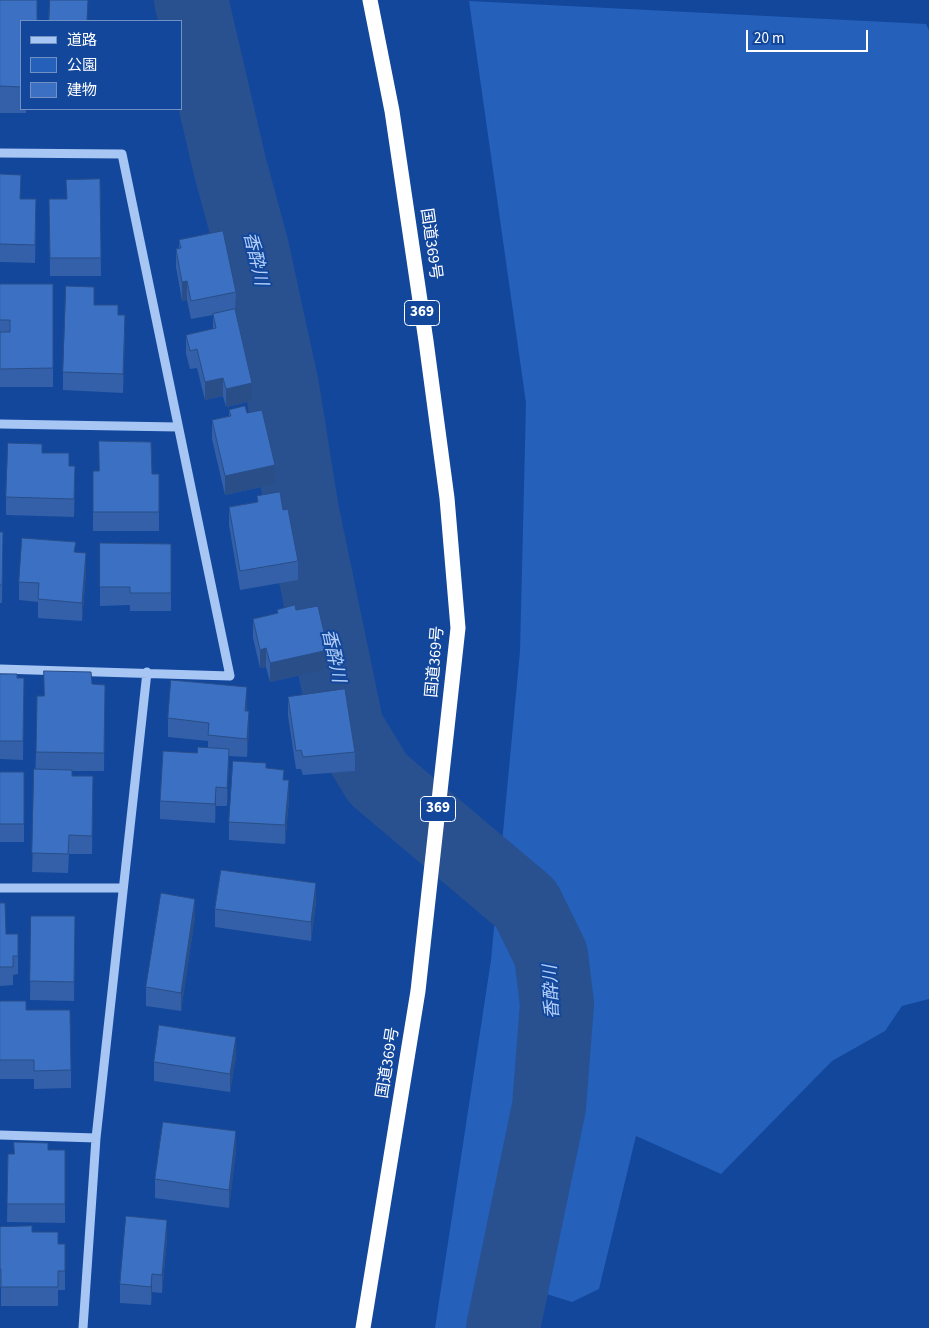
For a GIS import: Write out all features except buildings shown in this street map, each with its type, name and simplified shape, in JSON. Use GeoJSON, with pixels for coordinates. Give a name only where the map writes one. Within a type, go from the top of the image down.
{"type":"FeatureCollection","features":[{"type":"Feature","properties":{"kind":"highway","name":"国道369号"},"geometry":{"type":"LineString","coordinates":[[362,1328],[418,991],[458,628],[447,498],[426,342],[392,111],[370,0]]}},
{"type":"Feature","properties":{"kind":"street"},"geometry":{"type":"LineString","coordinates":[[0,153],[122,154],[230,676],[0,669]]}},
{"type":"Feature","properties":{"kind":"street"},"geometry":{"type":"LineString","coordinates":[[0,424],[178,427]]}},
{"type":"Feature","properties":{"kind":"street"},"geometry":{"type":"LineString","coordinates":[[82,1328],[96,1138],[147,672]]}},
{"type":"Feature","properties":{"kind":"street"},"geometry":{"type":"LineString","coordinates":[[0,888],[123,888]]}},
{"type":"Feature","properties":{"kind":"street"},"geometry":{"type":"LineString","coordinates":[[0,1134],[96,1138]]}},
{"type":"Feature","properties":{"kind":"green space"},"geometry":{"type":"Polygon","coordinates":[[[469,1],[926,24],[929,30],[929,999],[902,1006],[885,1031],[832,1061],[721,1174],[636,1136],[599,1289],[572,1302],[505,1281],[485,1328],[435,1328],[491,960],[520,651],[526,403],[469,1]]]}},
{"type":"Feature","properties":{"kind":"waterway","name":"香酔川"},"geometry":{"type":"LineString","coordinates":[[191,0],[230,167],[252,248],[282,386],[302,511],[347,728],[378,779],[526,904],[551,955],[557,1004],[549,1107],[503,1328]]}}]}
